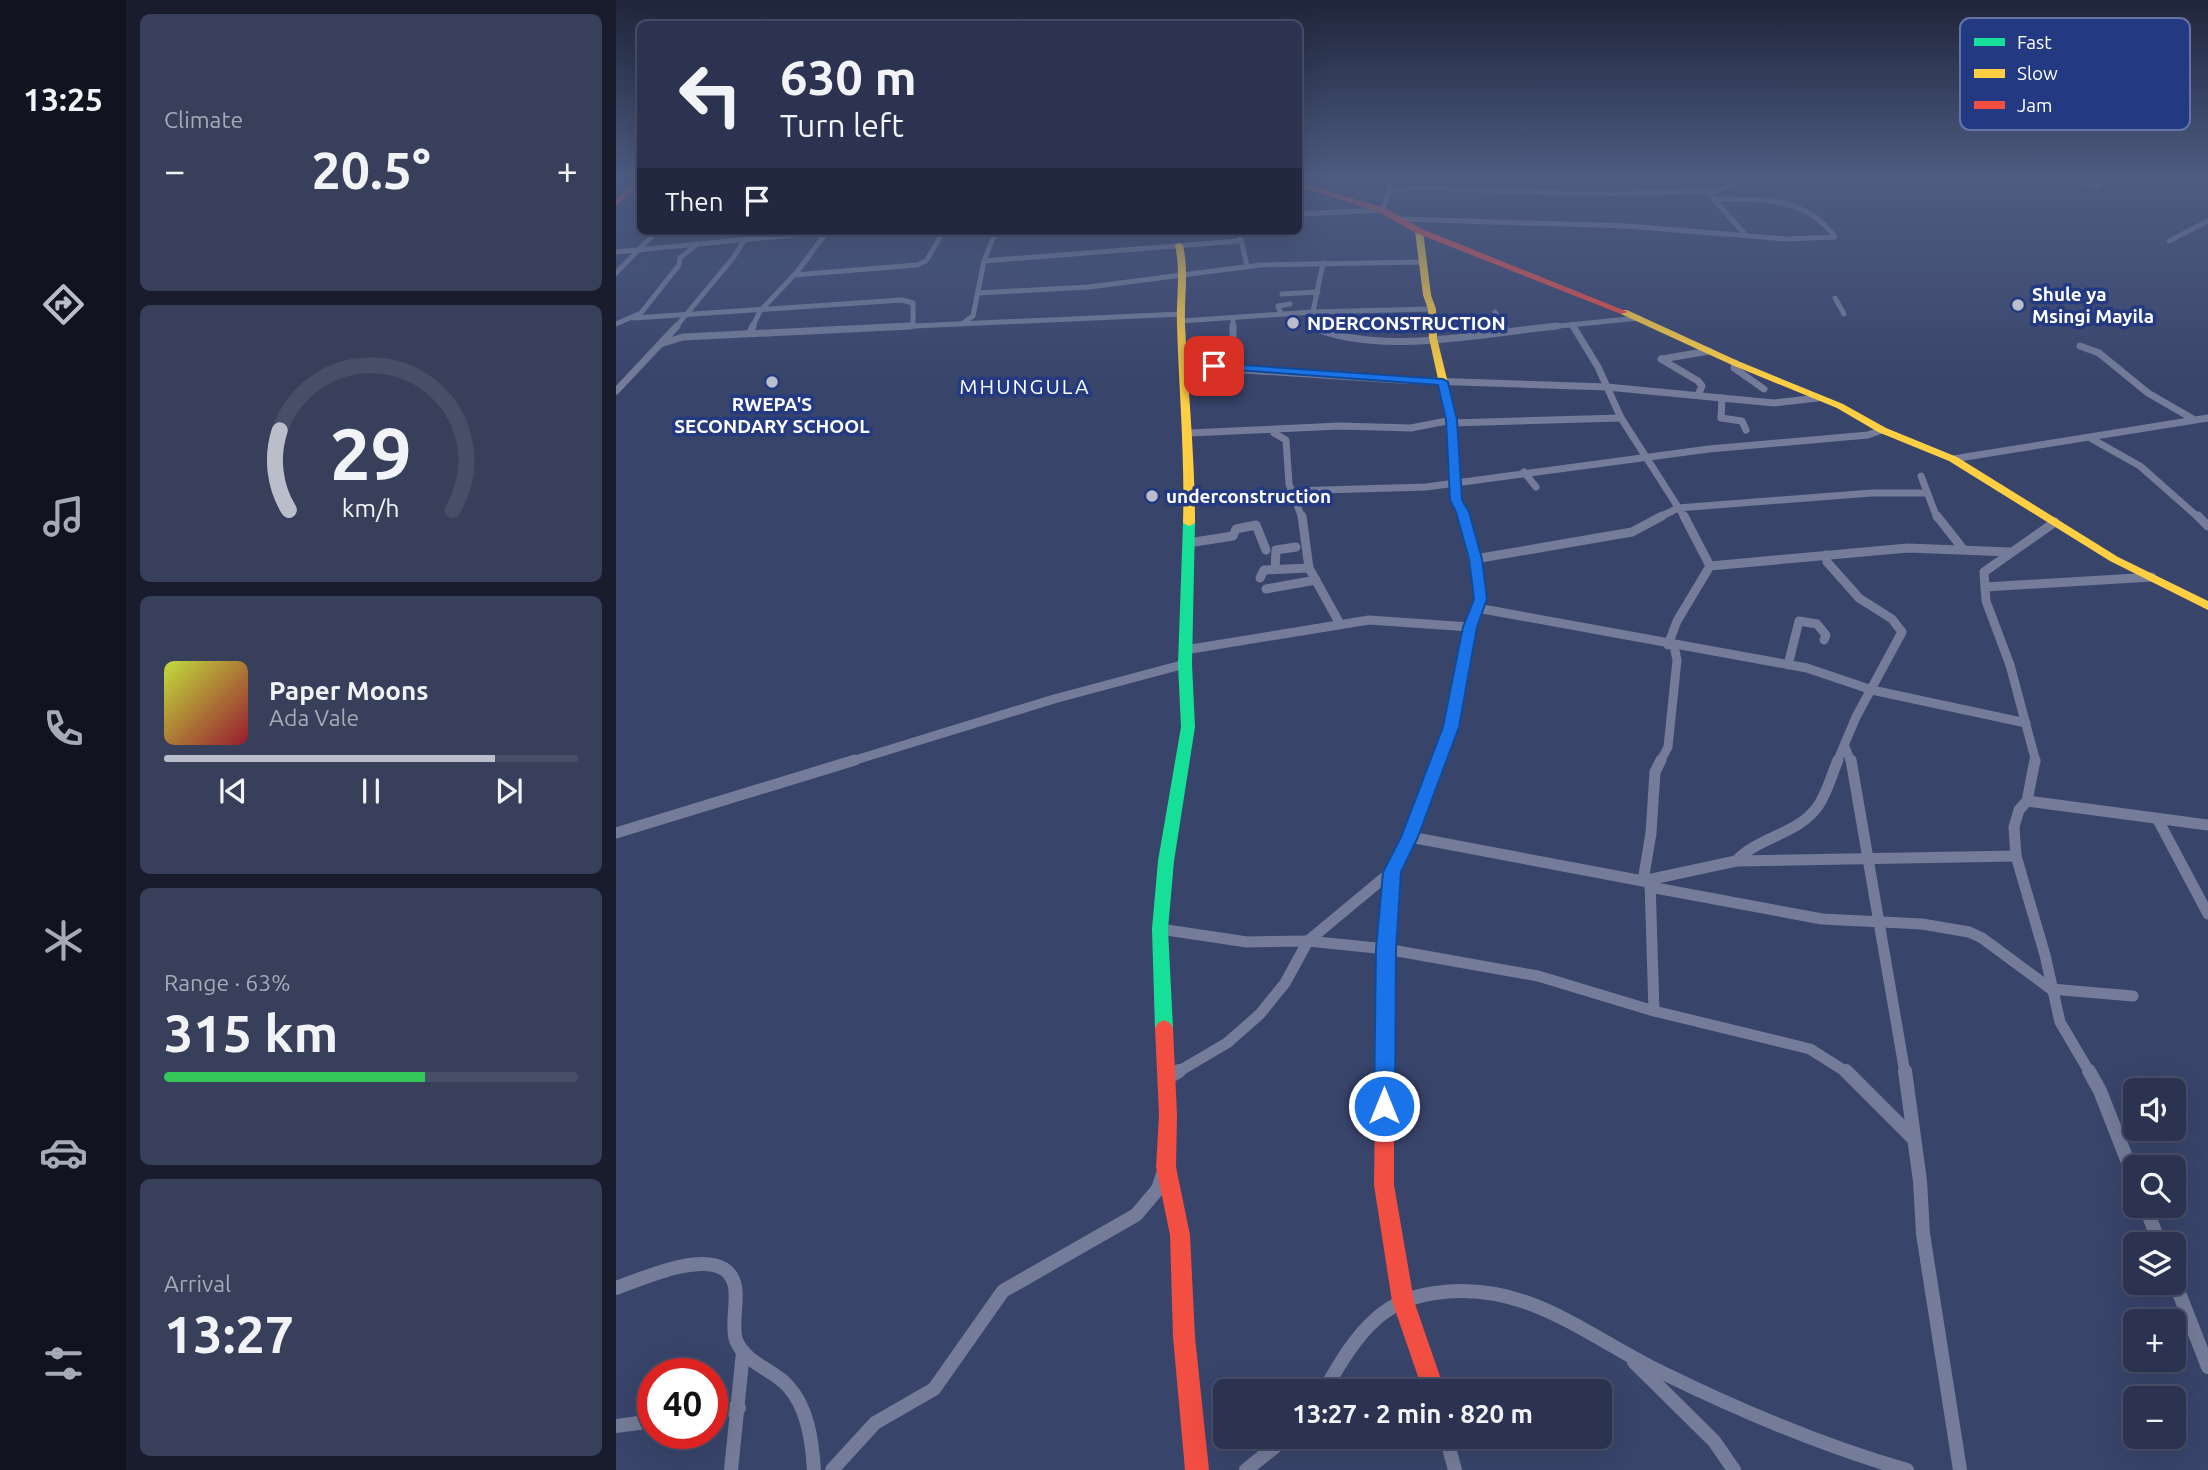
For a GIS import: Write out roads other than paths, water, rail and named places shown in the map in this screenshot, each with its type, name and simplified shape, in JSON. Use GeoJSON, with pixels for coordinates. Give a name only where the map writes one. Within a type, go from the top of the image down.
{"type":"FeatureCollection","features":[{"type":"Feature","properties":{"kind":"street"},"geometry":{"type":"LineString","coordinates":[[616,273],[640,247]]}},
{"type":"Feature","properties":{"kind":"street"},"geometry":{"type":"LineString","coordinates":[[616,252],[671,247]]}},
{"type":"Feature","properties":{"kind":"street"},"geometry":{"type":"LineString","coordinates":[[634,318],[679,265],[680,258],[694,247]]}},
{"type":"Feature","properties":{"kind":"street"},"geometry":{"type":"LineString","coordinates":[[616,391],[674,329],[733,258],[739,247]]}},
{"type":"Feature","properties":{"kind":"street"},"geometry":{"type":"LineString","coordinates":[[750,332],[760,311],[794,275],[814,247]]}},
{"type":"Feature","properties":{"kind":"street"},"geometry":{"type":"LineString","coordinates":[[794,275],[917,265],[926,261],[935,247]]}},
{"type":"Feature","properties":{"kind":"street"},"geometry":{"type":"LineString","coordinates":[[961,324],[973,316],[990,247]]}},
{"type":"Feature","properties":{"kind":"street"},"geometry":{"type":"LineString","coordinates":[[985,261],[1160,247]]}},
{"type":"Feature","properties":{"kind":"street"},"geometry":{"type":"LineString","coordinates":[[1179,247],[1189,433],[1185,657],[1188,727],[1166,862],[1160,929],[1167,1078],[1166,1167],[1180,1236],[1184,1337],[1197,1470]]}},
{"type":"Feature","properties":{"kind":"street"},"geometry":{"type":"LineString","coordinates":[[1240,247],[1247,266]]}},
{"type":"Feature","properties":{"kind":"street"},"geometry":{"type":"LineString","coordinates":[[1421,247],[1432,309],[1433,338],[1452,421],[1456,500],[1463,512],[1475,559],[1480,599],[1470,627],[1457,706],[1410,837],[1392,872],[1386,949],[1384,1185],[1403,1301],[1430,1379]]}},
{"type":"Feature","properties":{"kind":"street"},"geometry":{"type":"LineString","coordinates":[[1458,247],[1639,318],[1735,363],[1848,410],[1882,430],[1953,459],[2114,559],[2208,607]]}},
{"type":"Feature","properties":{"kind":"street"},"geometry":{"type":"LineString","coordinates":[[978,293],[1089,287],[1247,266],[1423,262]]}},
{"type":"Feature","properties":{"kind":"street"},"geometry":{"type":"LineString","coordinates":[[1323,263],[1310,326],[1315,331],[1357,340],[1433,338],[1639,318]]}},
{"type":"Feature","properties":{"kind":"street"},"geometry":{"type":"LineString","coordinates":[[1282,294],[1318,292]]}},
{"type":"Feature","properties":{"kind":"street"},"geometry":{"type":"LineString","coordinates":[[1835,298],[1844,314]]}},
{"type":"Feature","properties":{"kind":"street"},"geometry":{"type":"LineString","coordinates":[[616,324],[634,318],[684,317],[908,300],[913,303],[913,326]]}},
{"type":"Feature","properties":{"kind":"street"},"geometry":{"type":"LineString","coordinates":[[1281,314],[1279,306],[1290,304]]}},
{"type":"Feature","properties":{"kind":"street"},"geometry":{"type":"LineString","coordinates":[[660,344],[683,337],[750,332],[1182,317],[1233,318],[1312,312],[1432,309]]}},
{"type":"Feature","properties":{"kind":"street"},"geometry":{"type":"LineString","coordinates":[[1494,312],[1506,330]]}},
{"type":"Feature","properties":{"kind":"street"},"geometry":{"type":"LineString","coordinates":[[1233,318],[1233,337]]}},
{"type":"Feature","properties":{"kind":"street"},"geometry":{"type":"LineString","coordinates":[[1572,325],[1621,418],[1678,508],[1710,566]]}},
{"type":"Feature","properties":{"kind":"street"},"geometry":{"type":"LineString","coordinates":[[674,329],[683,337]]}},
{"type":"Feature","properties":{"kind":"street"},"geometry":{"type":"LineString","coordinates":[[1356,331],[1357,340]]}},
{"type":"Feature","properties":{"kind":"street"},"geometry":{"type":"LineString","coordinates":[[2080,346],[2099,353],[2148,393],[2194,419]]}},
{"type":"Feature","properties":{"kind":"street"},"geometry":{"type":"LineString","coordinates":[[1698,395],[1702,386],[1687,371],[1661,359],[1709,351]]}},
{"type":"Feature","properties":{"kind":"street"},"geometry":{"type":"LineString","coordinates":[[1687,371],[1688,359],[1693,353]]}},
{"type":"Feature","properties":{"kind":"street"},"geometry":{"type":"LineString","coordinates":[[1735,363],[1734,368],[1764,389]]}},
{"type":"Feature","properties":{"kind":"street"},"geometry":{"type":"LineString","coordinates":[[1186,366],[1443,382],[1607,387],[1784,403],[1818,398]]}},
{"type":"Feature","properties":{"kind":"street"},"geometry":{"type":"LineString","coordinates":[[1722,398],[1721,418],[1742,421],[1746,430]]}},
{"type":"Feature","properties":{"kind":"street"},"geometry":{"type":"LineString","coordinates":[[1189,433],[1274,433],[1333,426],[1429,426],[1452,421],[1621,418]]}},
{"type":"Feature","properties":{"kind":"street"},"geometry":{"type":"LineString","coordinates":[[1953,459],[2208,418]]}},
{"type":"Feature","properties":{"kind":"street"},"geometry":{"type":"LineString","coordinates":[[1291,491],[1408,488],[1709,449],[1868,435],[1882,430]]}},
{"type":"Feature","properties":{"kind":"street"},"geometry":{"type":"LineString","coordinates":[[1274,433],[1286,440],[1291,491],[1303,520],[1309,568],[1340,624]]}},
{"type":"Feature","properties":{"kind":"street"},"geometry":{"type":"LineString","coordinates":[[2088,438],[2126,454],[2172,490],[2179,501],[2208,526]]}},
{"type":"Feature","properties":{"kind":"street"},"geometry":{"type":"LineString","coordinates":[[1524,472],[1536,487]]}},
{"type":"Feature","properties":{"kind":"street"},"geometry":{"type":"LineString","coordinates":[[1921,476],[1937,520],[1963,549]]}},
{"type":"Feature","properties":{"kind":"street"},"geometry":{"type":"LineString","coordinates":[[1475,559],[1632,532],[1678,508],[1822,499],[1872,493],[1927,494]]}},
{"type":"Feature","properties":{"kind":"street"},"geometry":{"type":"LineString","coordinates":[[2055,522],[1984,568],[1986,601],[2010,665],[2036,764],[2027,801],[2019,810],[2014,827],[2016,856],[2045,955],[2060,1022],[2100,1091],[2125,1155]]}},
{"type":"Feature","properties":{"kind":"street"},"geometry":{"type":"LineString","coordinates":[[1188,543],[1233,536],[1236,529],[1256,525],[1266,550]]}},
{"type":"Feature","properties":{"kind":"street"},"geometry":{"type":"LineString","coordinates":[[1275,569],[1276,550],[1296,547]]}},
{"type":"Feature","properties":{"kind":"street"},"geometry":{"type":"LineString","coordinates":[[1710,566],[1908,548],[2011,552]]}},
{"type":"Feature","properties":{"kind":"street"},"geometry":{"type":"LineString","coordinates":[[1736,862],[1747,849],[1789,830],[1818,807],[1856,717],[1899,640],[1901,629],[1892,619],[1859,598],[1827,562],[1826,555]]}},
{"type":"Feature","properties":{"kind":"street"},"geometry":{"type":"LineString","coordinates":[[1654,1011],[1648,883],[1655,772],[1668,747],[1677,660],[1671,646],[1677,621],[1710,566]]}},
{"type":"Feature","properties":{"kind":"street"},"geometry":{"type":"LineString","coordinates":[[1260,578],[1264,570],[1309,568]]}},
{"type":"Feature","properties":{"kind":"street"},"geometry":{"type":"LineString","coordinates":[[1985,587],[2152,577]]}},
{"type":"Feature","properties":{"kind":"street"},"geometry":{"type":"LineString","coordinates":[[1265,589],[1316,580]]}},
{"type":"Feature","properties":{"kind":"street"},"geometry":{"type":"LineString","coordinates":[[1477,608],[1581,625],[1671,646],[1825,672],[1872,690],[2026,723]]}},
{"type":"Feature","properties":{"kind":"street"},"geometry":{"type":"LineString","coordinates":[[616,833],[1185,657],[1340,624],[1387,620],[1470,627]]}},
{"type":"Feature","properties":{"kind":"street"},"geometry":{"type":"LineString","coordinates":[[1788,665],[1799,621],[1817,624],[1826,635],[1824,640]]}},
{"type":"Feature","properties":{"kind":"street"},"geometry":{"type":"LineString","coordinates":[[1845,747],[1854,768],[1866,857],[1906,1079],[1920,1181],[1923,1234],[1960,1470]]}},
{"type":"Feature","properties":{"kind":"street"},"geometry":{"type":"LineString","coordinates":[[2027,801],[2208,825]]}},
{"type":"Feature","properties":{"kind":"street"},"geometry":{"type":"LineString","coordinates":[[2158,820],[2208,915]]}},
{"type":"Feature","properties":{"kind":"street"},"geometry":{"type":"LineString","coordinates":[[1410,837],[1822,919],[1922,924],[1982,937],[2051,989],[2133,996]]}},
{"type":"Feature","properties":{"kind":"street"},"geometry":{"type":"LineString","coordinates":[[1648,883],[1736,862],[1866,857],[1980,859],[2016,856]]}},
{"type":"Feature","properties":{"kind":"street"},"geometry":{"type":"LineString","coordinates":[[1167,1078],[1227,1043],[1260,1014],[1285,983],[1308,942],[1392,872]]}},
{"type":"Feature","properties":{"kind":"street"},"geometry":{"type":"LineString","coordinates":[[1160,929],[1247,942],[1308,942],[1386,949],[1538,976],[1654,1011],[1827,1056],[1912,1137]]}},
{"type":"Feature","properties":{"kind":"street"},"geometry":{"type":"LineString","coordinates":[[832,1470],[875,1423],[934,1389],[1003,1291],[1136,1215],[1158,1189],[1166,1167]]}},
{"type":"Feature","properties":{"kind":"street"},"geometry":{"type":"LineString","coordinates":[[616,1288],[685,1266],[711,1263],[725,1269],[733,1278],[734,1330],[743,1353],[731,1470]]}},
{"type":"Feature","properties":{"kind":"street"},"geometry":{"type":"LineString","coordinates":[[1332,1379],[1356,1340],[1403,1301],[1455,1289],[1513,1295],[1580,1327],[1629,1356],[1854,1456],[1907,1470]]}},
{"type":"Feature","properties":{"kind":"street"},"geometry":{"type":"LineString","coordinates":[[2180,1295],[2208,1367]]}},
{"type":"Feature","properties":{"kind":"street"},"geometry":{"type":"LineString","coordinates":[[743,1353],[788,1386],[801,1405],[814,1470]]}},
{"type":"Feature","properties":{"kind":"street"},"geometry":{"type":"LineString","coordinates":[[1629,1356],[1714,1441],[1734,1470]]}},
{"type":"Feature","properties":{"kind":"street"},"geometry":{"type":"LineString","coordinates":[[728,1410],[739,1408]]}},
{"type":"Feature","properties":{"kind":"street"},"geometry":{"type":"LineString","coordinates":[[616,1426],[637,1423]]}},
{"type":"Feature","properties":{"kind":"street"},"geometry":{"type":"LineString","coordinates":[[1245,1470],[1272,1449]]}},
{"type":"Feature","properties":{"kind":"street"},"geometry":{"type":"LineString","coordinates":[[1449,1449],[1455,1470]]}},
{"type":"Feature","properties":{"kind":"place","name":"Shule ya Msingi Mayila"},"geometry":{"type":"Point","coordinates":[2018,305]}},
{"type":"Feature","properties":{"kind":"place","name":"NDERCONSTRUCTION"},"geometry":{"type":"Point","coordinates":[1293,323]}},
{"type":"Feature","properties":{"kind":"place","name":"RWEPA'S SECONDARY SCHOOL"},"geometry":{"type":"Point","coordinates":[772,382]}},
{"type":"Feature","properties":{"kind":"place","name":"underconstruction"},"geometry":{"type":"Point","coordinates":[1152,496]}},
{"type":"Feature","properties":{"kind":"district","name":"MHUNGULA"},"geometry":{"type":"Point","coordinates":[1025,386]}}]}
